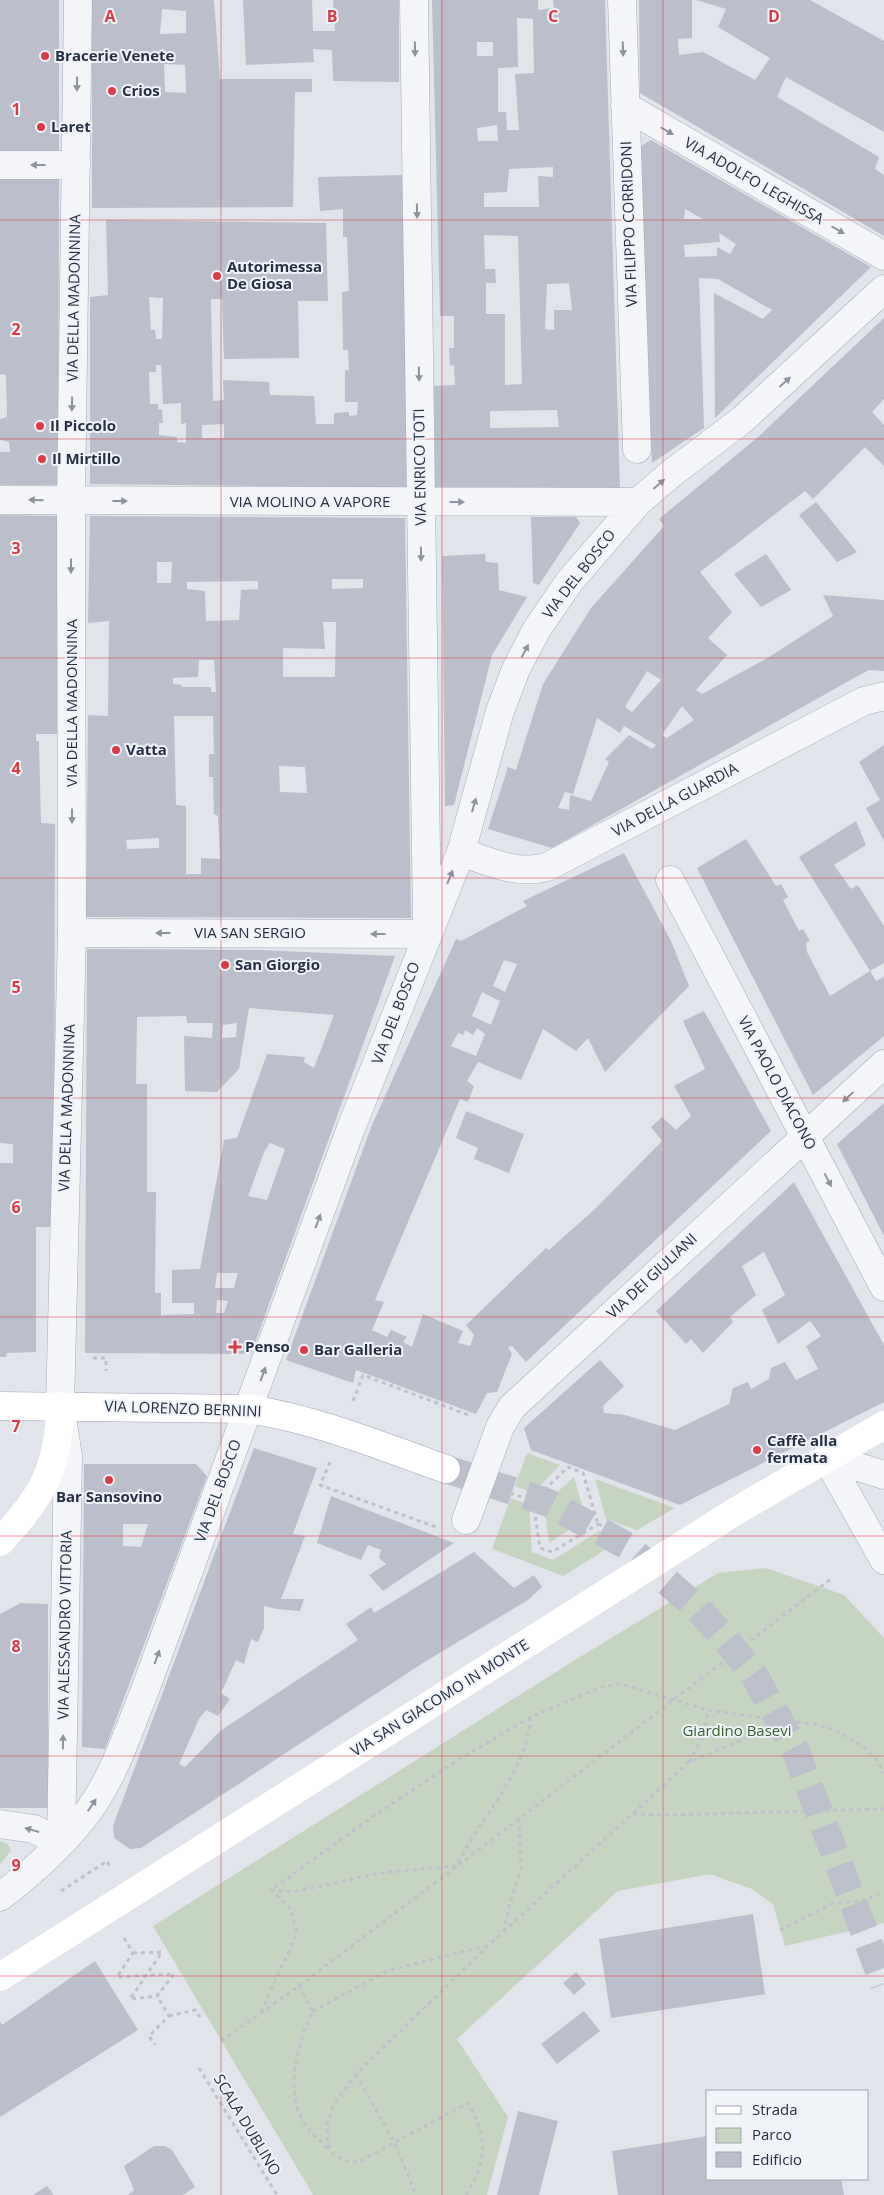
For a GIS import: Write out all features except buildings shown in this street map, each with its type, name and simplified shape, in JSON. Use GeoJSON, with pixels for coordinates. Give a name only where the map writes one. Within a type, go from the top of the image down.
{"type":"FeatureCollection","features":[{"type":"Feature","properties":{"kind":"main road","name":"VIA LORENZO BERNINI"},"geometry":{"type":"LineString","coordinates":[[0,1406],[250,1409],[286,1415],[331,1428],[446,1469]]}},
{"type":"Feature","properties":{"kind":"main road"},"geometry":{"type":"LineString","coordinates":[[0,1542],[21,1520],[45,1484],[54,1462],[60,1436],[60,1406]]}},
{"type":"Feature","properties":{"kind":"main road","name":"VIA SAN GIACOMO IN MONTE"},"geometry":{"type":"LineString","coordinates":[[0,1977],[711,1527],[826,1457],[884,1425]]}},
{"type":"Feature","properties":{"kind":"street","name":"VIA DELLA MADONNINA"},"geometry":{"type":"LineString","coordinates":[[60,1406],[72,932],[71,501],[78,0]]}},
{"type":"Feature","properties":{"kind":"street","name":"VIA ENRICO TOTI"},"geometry":{"type":"LineString","coordinates":[[414,0],[427,934]]}},
{"type":"Feature","properties":{"kind":"street","name":"VIA FILIPPO CORRIDONI"},"geometry":{"type":"LineString","coordinates":[[622,0],[637,449]]}},
{"type":"Feature","properties":{"kind":"street","name":"VIA ADOLFO LEGHISSA"},"geometry":{"type":"LineString","coordinates":[[625,106],[884,256]]}},
{"type":"Feature","properties":{"kind":"street"},"geometry":{"type":"LineString","coordinates":[[0,165],[76,165]]}},
{"type":"Feature","properties":{"kind":"street","name":"VIA DEL BOSCO"},"geometry":{"type":"LineString","coordinates":[[0,1897],[26,1877],[61,1844],[91,1808],[107,1780],[145,1690],[250,1409],[351,1128],[461,852],[500,711],[516,669],[537,628],[569,582],[638,502],[672,473],[742,420],[884,289]]}},
{"type":"Feature","properties":{"kind":"street","name":"VIA MOLINO A VAPORE"},"geometry":{"type":"LineString","coordinates":[[0,500],[638,502]]}},
{"type":"Feature","properties":{"kind":"street","name":"VIA DELLA GUARDIA"},"geometry":{"type":"LineString","coordinates":[[461,852],[513,870],[531,871],[547,867],[864,701],[884,696]]}},
{"type":"Feature","properties":{"kind":"street","name":"VIA PAOLO DIACONO"},"geometry":{"type":"LineString","coordinates":[[670,880],[884,1287]]}},
{"type":"Feature","properties":{"kind":"street","name":"VIA SAN SERGIO"},"geometry":{"type":"LineString","coordinates":[[72,932],[427,934]]}},
{"type":"Feature","properties":{"kind":"street","name":"VIA DEI GIULIANI"},"geometry":{"type":"LineString","coordinates":[[466,1520],[500,1427],[512,1407],[884,1064]]}},
{"type":"Feature","properties":{"kind":"street","name":"VIA ALESSANDRO VITTORIA"},"geometry":{"type":"LineString","coordinates":[[60,1406],[68,1456],[61,1844]]}},
{"type":"Feature","properties":{"kind":"street"},"geometry":{"type":"LineString","coordinates":[[826,1457],[884,1475]]}},
{"type":"Feature","properties":{"kind":"street"},"geometry":{"type":"LineString","coordinates":[[826,1457],[884,1560]]}},
{"type":"Feature","properties":{"kind":"street"},"geometry":{"type":"LineString","coordinates":[[0,1824],[34,1829],[61,1844]]}},
{"type":"Feature","properties":{"kind":"path"},"geometry":{"type":"LineString","coordinates":[[353,1401],[363,1375],[479,1419]]}},
{"type":"Feature","properties":{"kind":"path"},"geometry":{"type":"LineString","coordinates":[[331,1459],[320,1485],[438,1528]]}},
{"type":"Feature","properties":{"kind":"path"},"geometry":{"type":"LineString","coordinates":[[533,1500],[568,1467],[583,1473],[598,1524]]}},
{"type":"Feature","properties":{"kind":"path"},"geometry":{"type":"LineString","coordinates":[[506,1491],[533,1500]]}},
{"type":"Feature","properties":{"kind":"path"},"geometry":{"type":"LineString","coordinates":[[533,1500],[540,1548],[552,1552],[598,1524]]}},
{"type":"Feature","properties":{"kind":"path"},"geometry":{"type":"LineString","coordinates":[[598,1524],[644,1540]]}},
{"type":"Feature","properties":{"kind":"path"},"geometry":{"type":"LineString","coordinates":[[221,2041],[299,1986],[832,1578]]}},
{"type":"Feature","properties":{"kind":"path"},"geometry":{"type":"LineString","coordinates":[[271,1890],[375,1815],[458,1760],[531,1716],[601,1687],[621,1684],[645,1689],[673,1701],[708,1710],[815,1724],[839,1732],[864,1747],[879,1763],[884,1773]]}},
{"type":"Feature","properties":{"kind":"path"},"geometry":{"type":"LineString","coordinates":[[332,2153],[328,2143],[327,2124],[334,2104],[356,2074],[489,1945],[689,1762],[705,1733],[708,1710]]}},
{"type":"Feature","properties":{"kind":"path"},"geometry":{"type":"LineString","coordinates":[[456,1866],[469,1839],[517,1766],[530,1732],[531,1716]]}},
{"type":"Feature","properties":{"kind":"path"},"geometry":{"type":"LineString","coordinates":[[689,1762],[788,1721]]}},
{"type":"Feature","properties":{"kind":"path"},"geometry":{"type":"LineString","coordinates":[[632,1814],[669,1815],[884,1809]]}},
{"type":"Feature","properties":{"kind":"path"},"geometry":{"type":"LineString","coordinates":[[504,1932],[509,1906],[521,1870],[519,1819]]}},
{"type":"Feature","properties":{"kind":"path"},"geometry":{"type":"LineString","coordinates":[[57,1893],[107,1861],[115,1875]]}},
{"type":"Feature","properties":{"kind":"path"},"geometry":{"type":"LineString","coordinates":[[271,1890],[293,1892],[380,1873],[456,1866]]}},
{"type":"Feature","properties":{"kind":"path"},"geometry":{"type":"LineString","coordinates":[[261,2012],[297,1933],[290,1908],[271,1890]]}},
{"type":"Feature","properties":{"kind":"path"},"geometry":{"type":"LineString","coordinates":[[780,1930],[834,1903],[862,1901],[884,1892]]}},
{"type":"Feature","properties":{"kind":"path"},"geometry":{"type":"LineString","coordinates":[[124,1938],[133,1953]]}},
{"type":"Feature","properties":{"kind":"path"},"geometry":{"type":"LineString","coordinates":[[466,2195],[477,2178],[484,2149],[478,2120],[468,2103],[358,2162],[346,2161],[332,2153],[310,2132],[299,2114],[295,2090],[296,2062],[302,2034],[313,2011],[387,1971],[489,1945]]}},
{"type":"Feature","properties":{"kind":"path"},"geometry":{"type":"LineString","coordinates":[[133,1953],[117,1977],[146,1976],[174,1974],[157,1996],[130,1999],[146,1976],[162,1952],[133,1953]]}},
{"type":"Feature","properties":{"kind":"path"},"geometry":{"type":"LineString","coordinates":[[299,1986],[313,2011]]}},
{"type":"Feature","properties":{"kind":"path"},"geometry":{"type":"LineString","coordinates":[[157,1996],[169,2016]]}},
{"type":"Feature","properties":{"kind":"path"},"geometry":{"type":"LineString","coordinates":[[156,2045],[149,2036],[169,2016],[195,2010],[202,2018]]}},
{"type":"Feature","properties":{"kind":"path","name":"SCALA DUBLINO"},"geometry":{"type":"LineString","coordinates":[[199,2068],[277,2195]]}},
{"type":"Feature","properties":{"kind":"path"},"geometry":{"type":"LineString","coordinates":[[356,2074],[394,2142],[416,2195]]}},
{"type":"Feature","properties":{"kind":"green space"},"geometry":{"type":"Polygon","coordinates":[[[527,1453],[560,1465],[533,1493],[515,1486],[527,1453]]]}},
{"type":"Feature","properties":{"kind":"green space"},"geometry":{"type":"Polygon","coordinates":[[[574,1477],[586,1519],[549,1543],[544,1504],[574,1477]]]}},
{"type":"Feature","properties":{"kind":"green space"},"geometry":{"type":"Polygon","coordinates":[[[595,1479],[675,1508],[637,1530],[606,1519],[595,1479]]]}},
{"type":"Feature","properties":{"kind":"green space"},"geometry":{"type":"Polygon","coordinates":[[[511,1498],[529,1505],[532,1552],[553,1560],[599,1531],[623,1539],[563,1576],[492,1549],[511,1498]]]}},
{"type":"Feature","properties":{"kind":"green space","name":"Giardino Basevi"},"geometry":{"type":"Polygon","coordinates":[[[766,1568],[844,1595],[884,1638],[884,1923],[785,1946],[773,1904],[752,1889],[710,1874],[618,1891],[457,2039],[508,2117],[487,2195],[313,2195],[153,1926],[575,1660],[718,1573],[766,1568]]]}},
{"type":"Feature","properties":{"kind":"green space"},"geometry":{"type":"Polygon","coordinates":[[[0,1841],[8,1844],[11,1851],[0,1864],[0,1841]]]}},
{"type":"Feature","properties":{"kind":"tunnel"},"geometry":{"type":"LineString","coordinates":[[446,1469],[549,1503],[627,1546],[699,1610],[727,1641],[754,1675],[795,1749],[884,1984]]}},
{"type":"Feature","properties":{"kind":"place","name":"Bracerie Venete"},"geometry":{"type":"Point","coordinates":[45,56]}},
{"type":"Feature","properties":{"kind":"place","name":"Crios"},"geometry":{"type":"Point","coordinates":[112,91]}},
{"type":"Feature","properties":{"kind":"place","name":"Laret"},"geometry":{"type":"Point","coordinates":[41,127]}},
{"type":"Feature","properties":{"kind":"place","name":"Autorimessa De Giosa"},"geometry":{"type":"Point","coordinates":[217,276]}},
{"type":"Feature","properties":{"kind":"place","name":"Il Piccolo"},"geometry":{"type":"Point","coordinates":[40,426]}},
{"type":"Feature","properties":{"kind":"place","name":"Il Mirtillo"},"geometry":{"type":"Point","coordinates":[42,459]}},
{"type":"Feature","properties":{"kind":"place","name":"Vatta"},"geometry":{"type":"Point","coordinates":[116,750]}},
{"type":"Feature","properties":{"kind":"place","name":"San Giorgio"},"geometry":{"type":"Point","coordinates":[225,965]}},
{"type":"Feature","properties":{"kind":"place","name":"Penso"},"geometry":{"type":"Point","coordinates":[235,1347]}},
{"type":"Feature","properties":{"kind":"place","name":"Bar Galleria"},"geometry":{"type":"Point","coordinates":[304,1350]}},
{"type":"Feature","properties":{"kind":"place","name":"Caffè alla fermata"},"geometry":{"type":"Point","coordinates":[757,1450]}},
{"type":"Feature","properties":{"kind":"place","name":"Bar Sansovino"},"geometry":{"type":"Point","coordinates":[109,1480]}}]}
